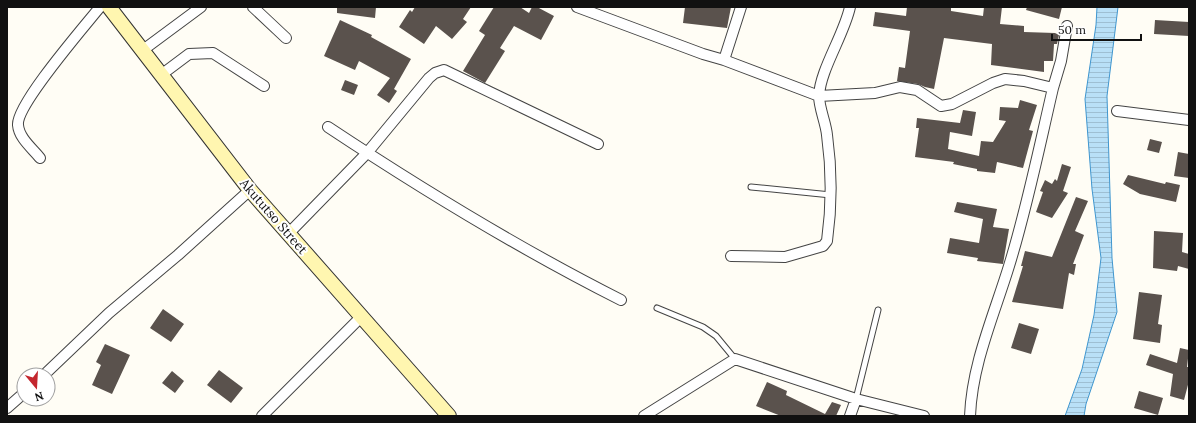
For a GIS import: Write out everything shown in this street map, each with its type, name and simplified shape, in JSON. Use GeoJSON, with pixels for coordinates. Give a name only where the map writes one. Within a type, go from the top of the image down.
{"type":"FeatureCollection","features":[{"type":"Feature","properties":{"kind":"street"},"geometry":{"type":"LineString","coordinates":[[40,158],[21,136],[18,124],[22,111],[32,93],[100,7]]}},
{"type":"Feature","properties":{"kind":"street","name":"Akututso Street"},"geometry":{"type":"LineString","coordinates":[[109,7],[250,190],[449,416]]}},
{"type":"Feature","properties":{"kind":"street"},"geometry":{"type":"LineString","coordinates":[[142,50],[201,7]]}},
{"type":"Feature","properties":{"kind":"street"},"geometry":{"type":"LineString","coordinates":[[253,7],[286,38]]}},
{"type":"Feature","properties":{"kind":"street"},"geometry":{"type":"LineString","coordinates":[[577,7],[819,96],[874,92],[900,87],[916,90],[941,106],[952,104],[993,82],[1005,79],[1024,80],[1053,88]]}},
{"type":"Feature","properties":{"kind":"street"},"geometry":{"type":"LineString","coordinates":[[724,60],[741,7]]}},
{"type":"Feature","properties":{"kind":"street"},"geometry":{"type":"LineString","coordinates":[[731,256],[785,257],[823,246],[827,241],[831,195],[831,164],[819,96],[826,71],[839,40],[850,7]]}},
{"type":"Feature","properties":{"kind":"street"},"geometry":{"type":"LineString","coordinates":[[970,416],[970,399],[987,330],[1009,266],[1053,88],[1062,61],[1067,26]]}},
{"type":"Feature","properties":{"kind":"street"},"geometry":{"type":"LineString","coordinates":[[161,75],[189,54],[213,53],[264,86]]}},
{"type":"Feature","properties":{"kind":"street"},"geometry":{"type":"LineString","coordinates":[[289,233],[368,153],[435,72],[444,70],[598,144]]}},
{"type":"Feature","properties":{"kind":"street"},"geometry":{"type":"LineString","coordinates":[[1117,111],[1189,120]]}},
{"type":"Feature","properties":{"kind":"street"},"geometry":{"type":"LineString","coordinates":[[328,127],[493,231],[566,272],[621,300]]}},
{"type":"Feature","properties":{"kind":"street"},"geometry":{"type":"LineString","coordinates":[[52,367],[109,313],[178,255],[250,190]]}},
{"type":"Feature","properties":{"kind":"street"},"geometry":{"type":"LineString","coordinates":[[262,416],[362,316]]}},
{"type":"Feature","properties":{"kind":"street"},"geometry":{"type":"LineString","coordinates":[[644,416],[735,359],[856,399],[924,416]]}},
{"type":"Feature","properties":{"kind":"street"},"geometry":{"type":"LineString","coordinates":[[850,416],[856,399]]}},
{"type":"Feature","properties":{"kind":"street"},"geometry":{"type":"LineString","coordinates":[[7,408],[16,400]]}},
{"type":"Feature","properties":{"kind":"lane"},"geometry":{"type":"LineString","coordinates":[[751,187],[831,195]]}},
{"type":"Feature","properties":{"kind":"lane"},"geometry":{"type":"LineString","coordinates":[[657,308],[703,327],[716,336],[735,359]]}},
{"type":"Feature","properties":{"kind":"lane"},"geometry":{"type":"LineString","coordinates":[[856,399],[878,310]]}},
{"type":"Feature","properties":{"kind":"water"},"geometry":{"type":"Polygon","coordinates":[[[1097,7],[1118,7],[1107,96],[1112,258],[1117,312],[1086,404],[1084,416],[1065,416],[1082,369],[1094,315],[1101,258],[1092,189],[1085,99],[1096,25],[1097,7]]]}},
{"type":"Feature","properties":{"kind":"building"},"geometry":{"type":"Polygon","coordinates":[[[337,7],[376,7],[375,18],[337,13],[337,7]]]}},
{"type":"Feature","properties":{"kind":"building"},"geometry":{"type":"Polygon","coordinates":[[[415,7],[471,7],[463,19],[467,22],[452,39],[436,26],[424,44],[399,27],[410,10],[412,12],[415,7]]]}},
{"type":"Feature","properties":{"kind":"building"},"geometry":{"type":"Polygon","coordinates":[[[494,7],[520,7],[529,13],[532,7],[537,7],[554,16],[541,40],[514,26],[500,48],[505,51],[485,83],[463,71],[485,35],[479,31],[494,7]]]}},
{"type":"Feature","properties":{"kind":"building"},"geometry":{"type":"Polygon","coordinates":[[[685,7],[731,7],[727,28],[683,23],[685,7]]]}},
{"type":"Feature","properties":{"kind":"building"},"geometry":{"type":"Polygon","coordinates":[[[907,7],[951,7],[951,11],[983,16],[984,7],[1002,7],[1000,24],[1024,26],[1024,32],[1055,33],[1059,35],[1057,44],[1054,44],[1053,61],[1044,61],[1044,72],[991,65],[992,44],[944,38],[934,89],[918,84],[897,81],[899,67],[905,68],[910,31],[873,26],[875,12],[906,16],[907,7]]]}},
{"type":"Feature","properties":{"kind":"building"},"geometry":{"type":"Polygon","coordinates":[[[1027,7],[1062,7],[1059,19],[1026,10],[1027,7]]]}},
{"type":"Feature","properties":{"kind":"building"},"geometry":{"type":"Polygon","coordinates":[[[340,20],[372,35],[371,37],[411,59],[394,89],[397,91],[389,103],[377,95],[390,78],[359,61],[355,70],[324,56],[340,20]]]}},
{"type":"Feature","properties":{"kind":"building"},"geometry":{"type":"Polygon","coordinates":[[[1155,20],[1189,22],[1189,36],[1154,34],[1155,20]]]}},
{"type":"Feature","properties":{"kind":"building"},"geometry":{"type":"Polygon","coordinates":[[[345,80],[358,85],[354,95],[341,90],[345,80]]]}},
{"type":"Feature","properties":{"kind":"building"},"geometry":{"type":"Polygon","coordinates":[[[1020,100],[1037,105],[1029,130],[1033,131],[1023,168],[997,162],[995,173],[977,171],[977,169],[953,164],[954,162],[915,157],[919,128],[916,128],[917,118],[960,123],[963,110],[976,112],[972,136],[950,132],[948,149],[979,156],[981,141],[993,142],[1006,121],[999,120],[1000,107],[1018,108],[1020,100]]]}},
{"type":"Feature","properties":{"kind":"building"},"geometry":{"type":"Polygon","coordinates":[[[1150,139],[1162,142],[1159,153],[1147,150],[1150,139]]]}},
{"type":"Feature","properties":{"kind":"building"},"geometry":{"type":"Polygon","coordinates":[[[1178,152],[1189,154],[1189,178],[1174,176],[1178,152]]]}},
{"type":"Feature","properties":{"kind":"building"},"geometry":{"type":"Polygon","coordinates":[[[1062,164],[1071,167],[1063,191],[1068,193],[1052,218],[1036,212],[1043,192],[1040,191],[1045,180],[1052,184],[1055,179],[1057,181],[1062,164]]]}},
{"type":"Feature","properties":{"kind":"building"},"geometry":{"type":"Polygon","coordinates":[[[1128,175],[1165,184],[1166,182],[1180,185],[1176,202],[1140,194],[1123,184],[1128,175]]]}},
{"type":"Feature","properties":{"kind":"building"},"geometry":{"type":"Polygon","coordinates":[[[1076,197],[1088,201],[1075,231],[1084,235],[1073,264],[1076,264],[1074,275],[1069,273],[1063,309],[1012,302],[1023,266],[1021,266],[1025,251],[1052,257],[1076,197]]]}},
{"type":"Feature","properties":{"kind":"building"},"geometry":{"type":"Polygon","coordinates":[[[957,202],[997,209],[993,227],[1009,229],[1003,264],[977,261],[978,258],[947,253],[950,238],[979,243],[983,219],[954,212],[957,202]]]}},
{"type":"Feature","properties":{"kind":"building"},"geometry":{"type":"Polygon","coordinates":[[[1154,231],[1183,233],[1182,252],[1189,254],[1189,269],[1178,266],[1177,271],[1153,268],[1154,231]]]}},
{"type":"Feature","properties":{"kind":"building"},"geometry":{"type":"Polygon","coordinates":[[[1139,292],[1162,295],[1158,324],[1162,325],[1160,343],[1133,339],[1139,292]]]}},
{"type":"Feature","properties":{"kind":"building"},"geometry":{"type":"Polygon","coordinates":[[[163,309],[184,324],[171,342],[150,328],[163,309]]]}},
{"type":"Feature","properties":{"kind":"building"},"geometry":{"type":"Polygon","coordinates":[[[1019,323],[1039,329],[1031,354],[1011,348],[1019,323]]]}},
{"type":"Feature","properties":{"kind":"building"},"geometry":{"type":"Polygon","coordinates":[[[105,344],[130,355],[112,394],[92,385],[101,365],[96,362],[105,344]]]}},
{"type":"Feature","properties":{"kind":"building"},"geometry":{"type":"Polygon","coordinates":[[[1180,348],[1189,350],[1187,367],[1189,367],[1189,381],[1184,400],[1170,396],[1173,374],[1146,365],[1150,354],[1177,363],[1180,348]]]}},
{"type":"Feature","properties":{"kind":"building"},"geometry":{"type":"Polygon","coordinates":[[[219,370],[243,388],[231,403],[207,385],[219,370]]]}},
{"type":"Feature","properties":{"kind":"building"},"geometry":{"type":"Polygon","coordinates":[[[172,371],[184,381],[175,393],[162,383],[172,371]]]}},
{"type":"Feature","properties":{"kind":"building"},"geometry":{"type":"Polygon","coordinates":[[[767,382],[787,391],[786,395],[825,414],[832,402],[841,405],[836,416],[781,416],[756,406],[767,382]]]}},
{"type":"Feature","properties":{"kind":"building"},"geometry":{"type":"Polygon","coordinates":[[[1139,391],[1163,398],[1158,415],[1134,408],[1139,391]]]}}]}
